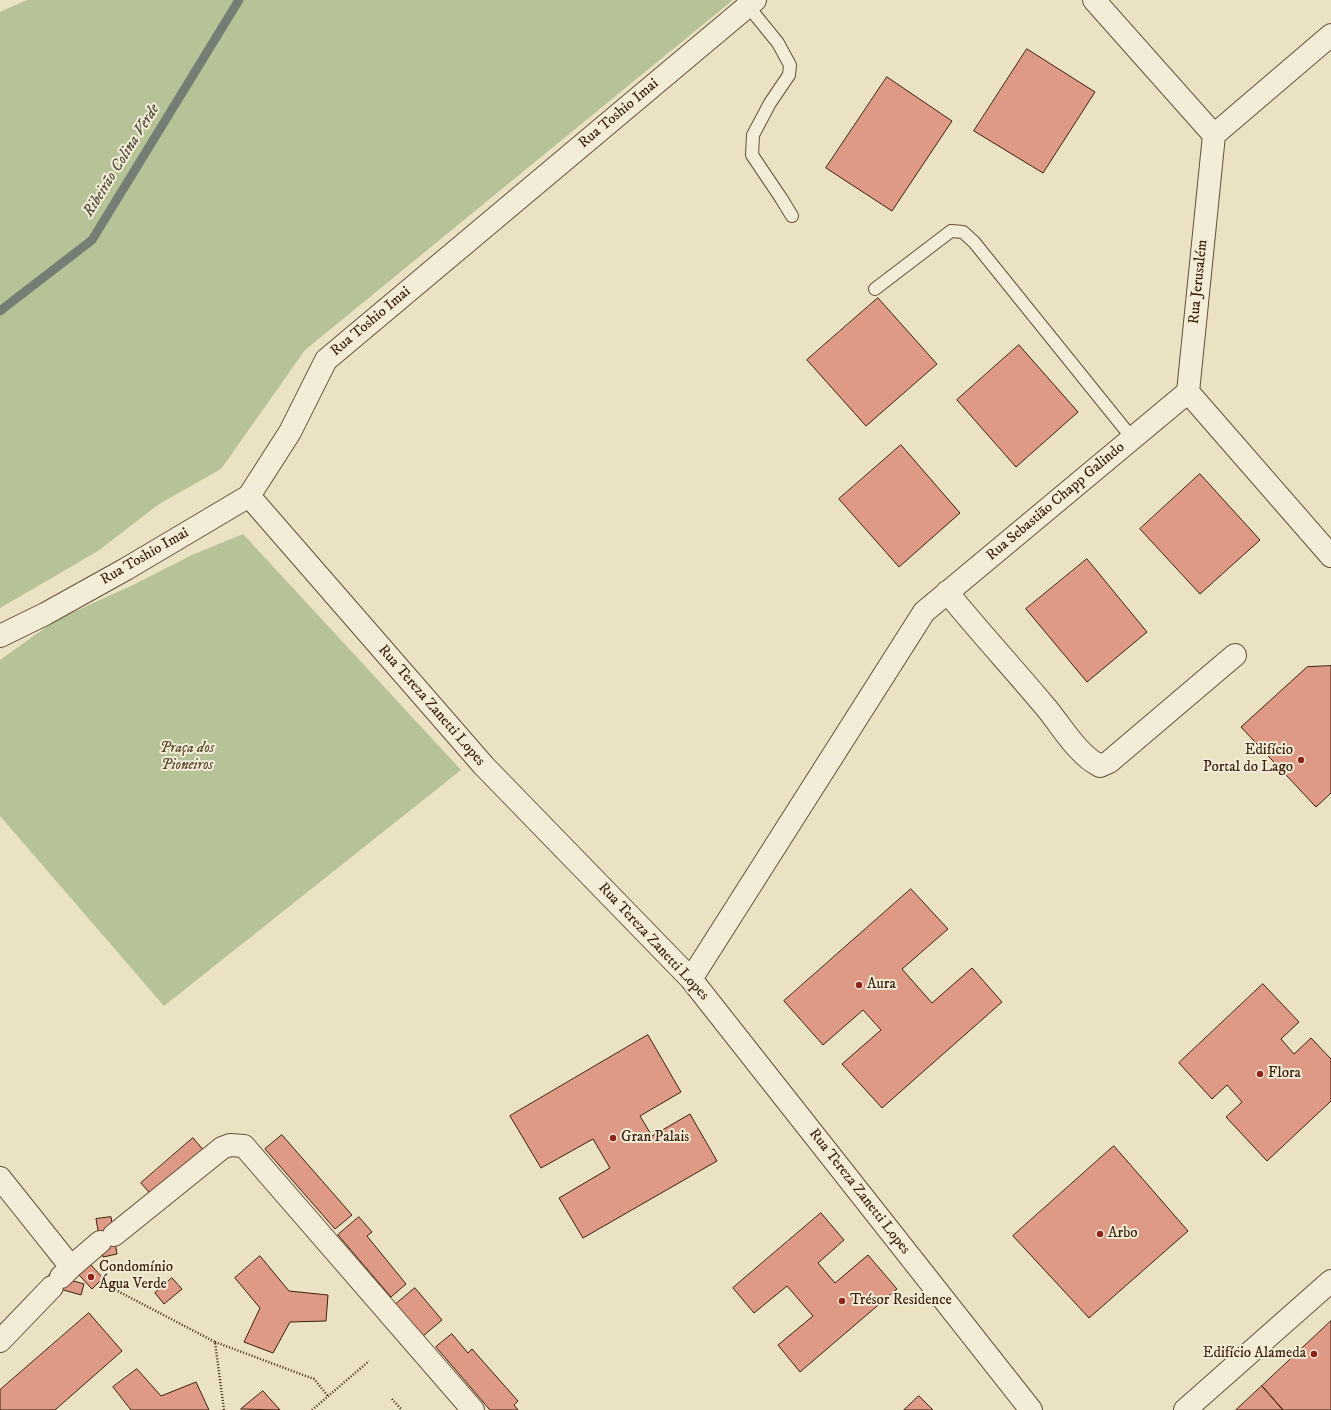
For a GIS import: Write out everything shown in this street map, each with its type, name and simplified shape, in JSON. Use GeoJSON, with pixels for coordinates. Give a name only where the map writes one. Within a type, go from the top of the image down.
{"type":"FeatureCollection","features":[{"type":"Feature","properties":{"kind":"street"},"geometry":{"type":"LineString","coordinates":[[1094,0],[1214,135],[1331,35]]}},
{"type":"Feature","properties":{"kind":"street","name":"Rua Toshio Imai"},"geometry":{"type":"LineString","coordinates":[[0,636],[45,614],[126,569],[248,496],[290,432],[326,360],[752,3]]}},
{"type":"Feature","properties":{"kind":"street","name":"Rua Jerusalém"},"geometry":{"type":"LineString","coordinates":[[1188,392],[1214,135]]}},
{"type":"Feature","properties":{"kind":"street"},"geometry":{"type":"LineString","coordinates":[[1188,392],[1331,556]]}},
{"type":"Feature","properties":{"kind":"street","name":"Rua Sebastião Chapp Galindo"},"geometry":{"type":"LineString","coordinates":[[691,979],[924,612],[1188,392]]}},
{"type":"Feature","properties":{"kind":"street","name":"Rua Tereza Zanetti Lopes"},"geometry":{"type":"LineString","coordinates":[[248,496],[484,766],[691,979],[1031,1410]]}},
{"type":"Feature","properties":{"kind":"street"},"geometry":{"type":"LineString","coordinates":[[947,592],[1044,705],[1080,751],[1092,762],[1100,766],[1109,762],[1235,655]]}},
{"type":"Feature","properties":{"kind":"street"},"geometry":{"type":"LineString","coordinates":[[0,1341],[61,1277],[107,1238],[222,1148],[230,1145],[244,1146],[473,1410]]}},
{"type":"Feature","properties":{"kind":"street"},"geometry":{"type":"LineString","coordinates":[[0,1178],[61,1277]]}},
{"type":"Feature","properties":{"kind":"street"},"geometry":{"type":"LineString","coordinates":[[1185,1410],[1331,1281]]}},
{"type":"Feature","properties":{"kind":"lane"},"geometry":{"type":"LineString","coordinates":[[752,3],[778,43],[790,65],[789,75],[770,103],[753,135],[752,155],[792,216]]}},
{"type":"Feature","properties":{"kind":"lane"},"geometry":{"type":"LineString","coordinates":[[875,289],[951,231],[963,232],[974,242],[1132,438]]}},
{"type":"Feature","properties":{"kind":"path"},"geometry":{"type":"LineString","coordinates":[[110,1287],[215,1342],[314,1379],[328,1396]]}},
{"type":"Feature","properties":{"kind":"path"},"geometry":{"type":"LineString","coordinates":[[215,1342],[224,1410]]}},
{"type":"Feature","properties":{"kind":"path"},"geometry":{"type":"LineString","coordinates":[[312,1410],[369,1361]]}},
{"type":"Feature","properties":{"kind":"path"},"geometry":{"type":"LineString","coordinates":[[392,1399],[402,1410]]}},
{"type":"Feature","properties":{"kind":"green space"},"geometry":{"type":"Polygon","coordinates":[[[27,0],[733,0],[305,350],[221,469],[159,504],[98,551],[0,608],[0,12],[27,0]]]}},
{"type":"Feature","properties":{"kind":"green space","name":"Praça dos Pioneiros"},"geometry":{"type":"Polygon","coordinates":[[[243,534],[461,770],[164,1006],[0,816],[0,660],[56,620],[133,585],[192,555],[243,534]]]}},
{"type":"Feature","properties":{"kind":"building"},"geometry":{"type":"Polygon","coordinates":[[[1027,49],[1095,92],[1043,173],[974,131],[1027,49]]]}},
{"type":"Feature","properties":{"kind":"building"},"geometry":{"type":"Polygon","coordinates":[[[887,77],[952,121],[892,211],[826,168],[887,77]]]}},
{"type":"Feature","properties":{"kind":"building"},"geometry":{"type":"Polygon","coordinates":[[[878,298],[937,364],[866,426],[807,360],[878,298]]]}},
{"type":"Feature","properties":{"kind":"building"},"geometry":{"type":"Polygon","coordinates":[[[1019,345],[1078,412],[1016,467],[957,400],[1019,345]]]}},
{"type":"Feature","properties":{"kind":"building"},"geometry":{"type":"Polygon","coordinates":[[[901,445],[960,513],[899,567],[839,499],[901,445]]]}},
{"type":"Feature","properties":{"kind":"building"},"geometry":{"type":"Polygon","coordinates":[[[1200,474],[1260,540],[1200,594],[1140,529],[1200,474]]]}},
{"type":"Feature","properties":{"kind":"building"},"geometry":{"type":"Polygon","coordinates":[[[1087,559],[1147,632],[1087,682],[1026,609],[1087,559]]]}},
{"type":"Feature","properties":{"kind":"building","name":"Edifício Portal do Lago"},"geometry":{"type":"Polygon","coordinates":[[[1331,666],[1331,793],[1316,807],[1241,727],[1307,667],[1331,666]]]}},
{"type":"Feature","properties":{"kind":"building","name":"Aura"},"geometry":{"type":"Polygon","coordinates":[[[911,889],[948,929],[902,969],[932,1003],[972,968],[1002,1002],[882,1108],[842,1064],[881,1030],[863,1010],[823,1045],[784,1001],[911,889]]]}},
{"type":"Feature","properties":{"kind":"building","name":"Flora"},"geometry":{"type":"Polygon","coordinates":[[[1263,984],[1299,1022],[1281,1039],[1294,1054],[1311,1038],[1331,1059],[1331,1101],[1267,1161],[1226,1117],[1242,1102],[1227,1085],[1212,1099],[1179,1063],[1263,984]]]}},
{"type":"Feature","properties":{"kind":"building","name":"Gran Palais"},"geometry":{"type":"Polygon","coordinates":[[[648,1035],[681,1092],[640,1116],[652,1136],[690,1114],[717,1161],[583,1238],[559,1198],[610,1168],[593,1139],[541,1168],[510,1116],[648,1035]]]}},
{"type":"Feature","properties":{"kind":"building"},"geometry":{"type":"Polygon","coordinates":[[[282,1135],[352,1215],[335,1229],[265,1149],[282,1135]]]}},
{"type":"Feature","properties":{"kind":"building"},"geometry":{"type":"Polygon","coordinates":[[[193,1138],[206,1153],[154,1198],[141,1183],[193,1138]]]}},
{"type":"Feature","properties":{"kind":"building","name":"Arbo"},"geometry":{"type":"Polygon","coordinates":[[[1114,1146],[1188,1231],[1089,1318],[1013,1236],[1114,1146]]]}},
{"type":"Feature","properties":{"kind":"building","name":"Trésor Residence"},"geometry":{"type":"Polygon","coordinates":[[[821,1213],[844,1240],[818,1263],[835,1283],[868,1255],[897,1289],[800,1372],[778,1345],[813,1316],[787,1286],[754,1313],[733,1288],[821,1213]]]}},
{"type":"Feature","properties":{"kind":"building"},"geometry":{"type":"Polygon","coordinates":[[[111,1217],[117,1254],[103,1257],[96,1219],[111,1217]]]}},
{"type":"Feature","properties":{"kind":"building"},"geometry":{"type":"Polygon","coordinates":[[[359,1217],[372,1232],[367,1236],[406,1284],[391,1297],[338,1235],[359,1217]]]}},
{"type":"Feature","properties":{"kind":"building"},"geometry":{"type":"Polygon","coordinates":[[[260,1256],[289,1291],[328,1295],[326,1321],[290,1322],[273,1353],[244,1342],[260,1308],[235,1278],[260,1256]]]}},
{"type":"Feature","properties":{"kind":"building","name":"Condomínio Água Verde"},"geometry":{"type":"Polygon","coordinates":[[[90,1264],[103,1278],[92,1289],[79,1275],[90,1264]]]}},
{"type":"Feature","properties":{"kind":"building"},"geometry":{"type":"Polygon","coordinates":[[[50,1274],[84,1284],[81,1295],[46,1285],[50,1274]]]}},
{"type":"Feature","properties":{"kind":"building"},"geometry":{"type":"Polygon","coordinates":[[[172,1278],[182,1289],[164,1304],[155,1293],[172,1278]]]}},
{"type":"Feature","properties":{"kind":"building"},"geometry":{"type":"Polygon","coordinates":[[[415,1288],[442,1320],[423,1336],[396,1304],[415,1288]]]}},
{"type":"Feature","properties":{"kind":"building"},"geometry":{"type":"Polygon","coordinates":[[[89,1313],[122,1351],[55,1410],[0,1410],[0,1390],[89,1313]]]}},
{"type":"Feature","properties":{"kind":"building","name":"Edifício Alameda"},"geometry":{"type":"Polygon","coordinates":[[[1331,1321],[1331,1410],[1283,1410],[1262,1386],[1331,1321]]]}},
{"type":"Feature","properties":{"kind":"building"},"geometry":{"type":"Polygon","coordinates":[[[452,1334],[468,1353],[472,1349],[518,1401],[514,1405],[518,1410],[490,1410],[436,1347],[452,1334]]]}},
{"type":"Feature","properties":{"kind":"building"},"geometry":{"type":"Polygon","coordinates":[[[137,1369],[161,1396],[196,1382],[209,1410],[131,1410],[113,1387],[137,1369]]]}},
{"type":"Feature","properties":{"kind":"building"},"geometry":{"type":"Polygon","coordinates":[[[1262,1386],[1283,1410],[1236,1410],[1262,1386]]]}},
{"type":"Feature","properties":{"kind":"building"},"geometry":{"type":"Polygon","coordinates":[[[263,1391],[280,1410],[241,1409],[263,1391]]]}},
{"type":"Feature","properties":{"kind":"building"},"geometry":{"type":"Polygon","coordinates":[[[919,1396],[933,1410],[904,1410],[919,1396]]]}},
{"type":"Feature","properties":{"kind":"waterway","name":"Ribeirão Colina Verde"},"geometry":{"type":"LineString","coordinates":[[0,311],[92,240],[239,0]]}},
{"type":"Feature","properties":{"kind":"place","name":"Edifício Portal do Lago"},"geometry":{"type":"Point","coordinates":[1301,760]}},
{"type":"Feature","properties":{"kind":"place","name":"Aura"},"geometry":{"type":"Point","coordinates":[859,985]}},
{"type":"Feature","properties":{"kind":"place","name":"Flora"},"geometry":{"type":"Point","coordinates":[1260,1074]}},
{"type":"Feature","properties":{"kind":"place","name":"Gran Palais"},"geometry":{"type":"Point","coordinates":[613,1138]}},
{"type":"Feature","properties":{"kind":"place","name":"Arbo"},"geometry":{"type":"Point","coordinates":[1100,1234]}},
{"type":"Feature","properties":{"kind":"place","name":"Condomínio Água Verde"},"geometry":{"type":"Point","coordinates":[91,1277]}},
{"type":"Feature","properties":{"kind":"place","name":"Trésor Residence"},"geometry":{"type":"Point","coordinates":[842,1301]}},
{"type":"Feature","properties":{"kind":"place","name":"Edifício Alameda"},"geometry":{"type":"Point","coordinates":[1314,1354]}}]}
